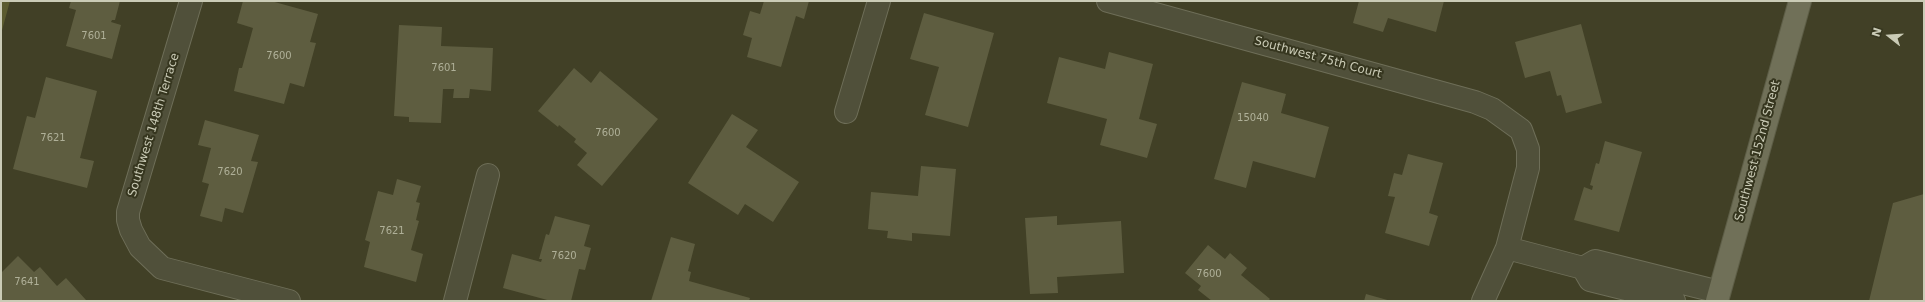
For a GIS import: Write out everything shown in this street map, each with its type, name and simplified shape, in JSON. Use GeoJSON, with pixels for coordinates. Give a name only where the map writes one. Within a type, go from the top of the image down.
{"type":"FeatureCollection","features":[{"type":"Feature","properties":{"kind":"main road","name":"Southwest 152nd Street"},"geometry":{"type":"LineString","coordinates":[[1718,296],[1800,1]]}},
{"type":"Feature","properties":{"kind":"street","name":"Southwest 148th Terrace"},"geometry":{"type":"LineString","coordinates":[[191,1],[128,212],[128,220],[131,230],[140,247],[154,262],[170,271],[289,301]]}},
{"type":"Feature","properties":{"kind":"street"},"geometry":{"type":"LineString","coordinates":[[846,112],[879,1]]}},
{"type":"Feature","properties":{"kind":"street","name":"Southwest 75th Court"},"geometry":{"type":"LineString","coordinates":[[1108,1],[1475,102],[1492,109],[1521,130],[1528,149],[1528,168],[1507,248]]}},
{"type":"Feature","properties":{"kind":"street"},"geometry":{"type":"LineString","coordinates":[[455,301],[488,175]]}},
{"type":"Feature","properties":{"kind":"street"},"geometry":{"type":"LineString","coordinates":[[1483,301],[1507,248],[1583,268],[1595,261],[1718,296]]}},
{"type":"Feature","properties":{"kind":"street"},"geometry":{"type":"LineString","coordinates":[[1583,268],[1590,280],[1674,301]]}},
{"type":"Feature","properties":{"kind":"shaded area"},"geometry":{"type":"Polygon","coordinates":[[[1,1],[10,1],[1,34],[1,1]]]}},
{"type":"Feature","properties":{"kind":"building"},"geometry":{"type":"Polygon","coordinates":[[[71,1],[120,1],[115,20],[112,20],[111,22],[121,25],[112,59],[66,46],[76,10],[69,8],[71,1]]]}},
{"type":"Feature","properties":{"kind":"building"},"geometry":{"type":"Polygon","coordinates":[[[243,1],[271,1],[318,14],[310,42],[316,43],[304,87],[290,83],[284,104],[234,91],[239,68],[242,68],[253,28],[237,23],[243,1]]]}},
{"type":"Feature","properties":{"kind":"building"},"geometry":{"type":"Polygon","coordinates":[[[764,1],[809,1],[804,19],[796,16],[781,67],[747,57],[752,38],[743,35],[750,11],[760,14],[764,1]]]}},
{"type":"Feature","properties":{"kind":"building"},"geometry":{"type":"Polygon","coordinates":[[[1359,1],[1444,1],[1436,32],[1388,18],[1383,32],[1353,23],[1359,1]]]}},
{"type":"Feature","properties":{"kind":"building"},"geometry":{"type":"Polygon","coordinates":[[[924,13],[994,33],[968,127],[925,115],[939,67],[910,59],[924,13]]]}},
{"type":"Feature","properties":{"kind":"building"},"geometry":{"type":"Polygon","coordinates":[[[1581,24],[1602,103],[1566,113],[1561,95],[1557,96],[1550,71],[1525,78],[1515,42],[1581,24]]]}},
{"type":"Feature","properties":{"kind":"building"},"geometry":{"type":"Polygon","coordinates":[[[399,25],[442,27],[441,46],[493,48],[491,91],[470,89],[469,98],[453,98],[454,89],[443,89],[441,123],[409,122],[409,117],[394,116],[399,25]]]}},
{"type":"Feature","properties":{"kind":"building"},"geometry":{"type":"Polygon","coordinates":[[[1109,52],[1153,64],[1139,119],[1157,124],[1147,158],[1100,145],[1107,119],[1047,103],[1059,57],[1105,69],[1109,52]]]}},
{"type":"Feature","properties":{"kind":"building"},"geometry":{"type":"Polygon","coordinates":[[[574,68],[591,83],[600,71],[658,119],[602,186],[577,165],[587,153],[574,142],[576,139],[538,111],[574,68]]]}},
{"type":"Feature","properties":{"kind":"building"},"geometry":{"type":"Polygon","coordinates":[[[46,77],[97,91],[80,158],[94,161],[87,188],[13,169],[27,116],[35,118],[46,77]]]}},
{"type":"Feature","properties":{"kind":"building"},"geometry":{"type":"Polygon","coordinates":[[[1242,82],[1286,94],[1281,113],[1329,127],[1315,178],[1253,161],[1246,188],[1214,179],[1242,82]]]}},
{"type":"Feature","properties":{"kind":"building"},"geometry":{"type":"Polygon","coordinates":[[[732,114],[758,130],[746,147],[799,182],[773,222],[745,204],[738,215],[688,183],[732,114]]]}},
{"type":"Feature","properties":{"kind":"building"},"geometry":{"type":"Polygon","coordinates":[[[205,120],[259,135],[251,161],[258,162],[243,213],[225,208],[222,222],[200,216],[209,184],[202,182],[211,148],[198,145],[205,120]]]}},
{"type":"Feature","properties":{"kind":"building"},"geometry":{"type":"Polygon","coordinates":[[[1605,141],[1642,152],[1619,232],[1574,220],[1584,187],[1592,190],[1593,186],[1590,185],[1596,163],[1599,164],[1605,141]]]}},
{"type":"Feature","properties":{"kind":"building"},"geometry":{"type":"Polygon","coordinates":[[[1408,154],[1443,163],[1429,213],[1438,216],[1429,246],[1385,233],[1395,197],[1388,196],[1394,173],[1402,175],[1408,154]]]}},
{"type":"Feature","properties":{"kind":"building"},"geometry":{"type":"Polygon","coordinates":[[[921,166],[956,169],[950,236],[912,233],[912,241],[887,238],[888,231],[868,229],[871,192],[918,196],[921,166]]]}},
{"type":"Feature","properties":{"kind":"building"},"geometry":{"type":"Polygon","coordinates":[[[397,179],[421,186],[416,202],[420,203],[416,220],[419,221],[411,250],[423,254],[416,282],[364,267],[370,242],[365,240],[378,191],[393,195],[397,179]]]}},
{"type":"Feature","properties":{"kind":"building"},"geometry":{"type":"Polygon","coordinates":[[[1924,194],[1924,301],[1869,301],[1893,203],[1924,194]]]}},
{"type":"Feature","properties":{"kind":"building"},"geometry":{"type":"Polygon","coordinates":[[[555,216],[590,225],[584,246],[591,248],[585,270],[579,269],[571,301],[551,301],[503,288],[512,254],[541,262],[542,259],[539,259],[546,234],[549,235],[555,216]]]}},
{"type":"Feature","properties":{"kind":"building"},"geometry":{"type":"Polygon","coordinates":[[[1057,216],[1057,225],[1121,221],[1124,273],[1057,277],[1058,293],[1030,294],[1025,218],[1057,216]]]}},
{"type":"Feature","properties":{"kind":"building"},"geometry":{"type":"Polygon","coordinates":[[[671,237],[695,244],[688,271],[691,272],[689,281],[750,298],[749,301],[651,301],[671,237]]]}},
{"type":"Feature","properties":{"kind":"building"},"geometry":{"type":"Polygon","coordinates":[[[1208,245],[1225,259],[1230,253],[1247,268],[1241,275],[1270,299],[1268,301],[1212,301],[1198,290],[1201,286],[1185,273],[1208,245]]]}},
{"type":"Feature","properties":{"kind":"building"},"geometry":{"type":"Polygon","coordinates":[[[18,256],[34,272],[40,267],[57,286],[66,278],[86,300],[1,301],[1,273],[18,256]]]}},
{"type":"Feature","properties":{"kind":"building"},"geometry":{"type":"Polygon","coordinates":[[[1366,294],[1391,301],[1364,301],[1366,294]]]}}]}
